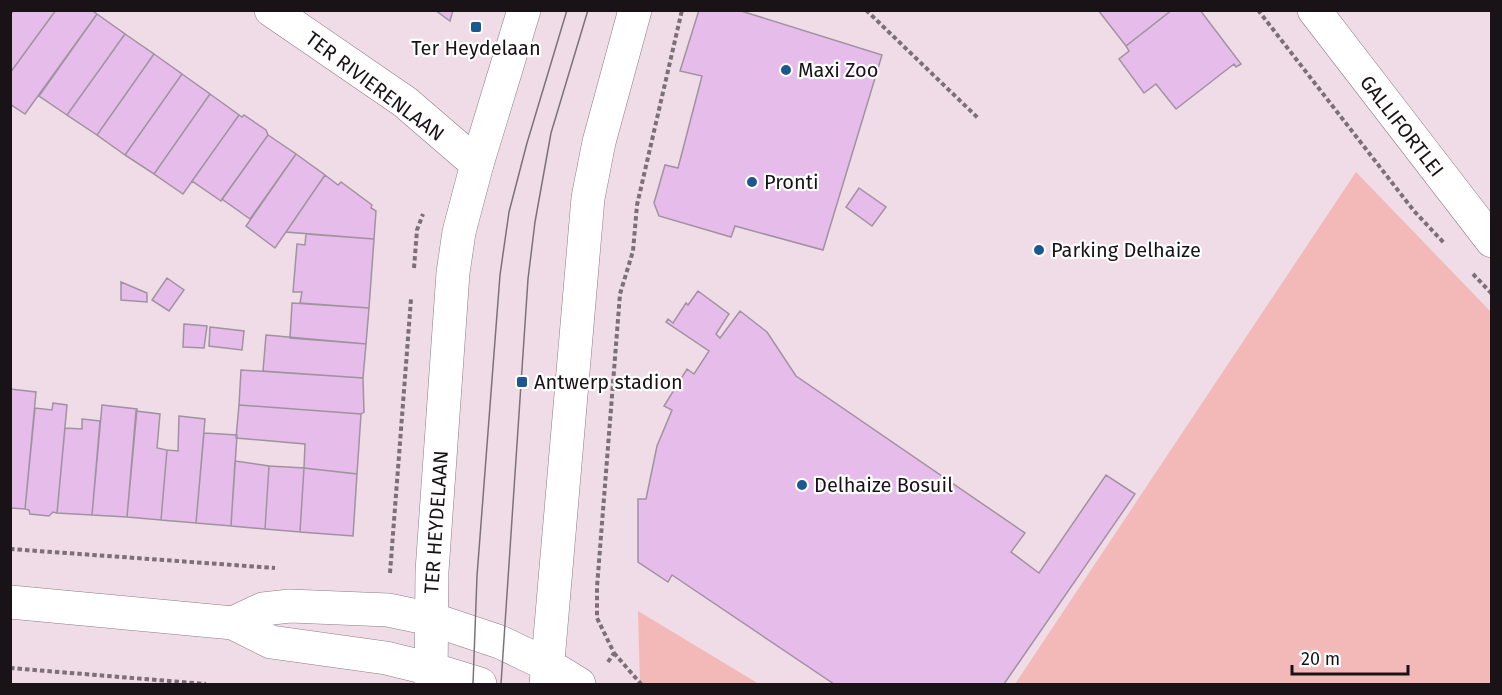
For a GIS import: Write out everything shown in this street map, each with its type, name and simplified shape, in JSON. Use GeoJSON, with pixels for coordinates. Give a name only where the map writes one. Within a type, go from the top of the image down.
{"type":"FeatureCollection","features":[{"type":"Feature","properties":{"kind":"street","name":"TER RIVIERENLAAN"},"geometry":{"type":"LineString","coordinates":[[271,10],[405,102],[477,164]]}},
{"type":"Feature","properties":{"kind":"street","name":"TER HEYDELAAN"},"geometry":{"type":"LineString","coordinates":[[431,677],[431,619],[453,273],[459,232],[477,164],[524,10]]}},
{"type":"Feature","properties":{"kind":"street"},"geometry":{"type":"LineString","coordinates":[[547,675],[588,198],[600,142],[635,10]]}},
{"type":"Feature","properties":{"kind":"street","name":"GALLIFORTLEI"},"geometry":{"type":"LineString","coordinates":[[1314,10],[1491,241]]}},
{"type":"Feature","properties":{"kind":"street"},"geometry":{"type":"LineString","coordinates":[[10,602],[232,623],[271,642],[386,658],[431,677],[480,684]]}},
{"type":"Feature","properties":{"kind":"street"},"geometry":{"type":"LineString","coordinates":[[232,623],[263,609],[290,606],[387,610],[431,619],[500,642],[547,675],[592,676]]}},
{"type":"Feature","properties":{"kind":"path"},"geometry":{"type":"LineString","coordinates":[[641,684],[614,653],[597,618],[597,587],[620,294],[633,251],[637,206],[682,10]]}},
{"type":"Feature","properties":{"kind":"path"},"geometry":{"type":"LineString","coordinates":[[866,10],[979,119]]}},
{"type":"Feature","properties":{"kind":"path"},"geometry":{"type":"LineString","coordinates":[[1258,10],[1414,211],[1453,253]]}},
{"type":"Feature","properties":{"kind":"path"},"geometry":{"type":"LineString","coordinates":[[1468,269],[1491,294]]}},
{"type":"Feature","properties":{"kind":"path"},"geometry":{"type":"LineString","coordinates":[[10,549],[276,568]]}},
{"type":"Feature","properties":{"kind":"path"},"geometry":{"type":"LineString","coordinates":[[592,676],[614,653]]}},
{"type":"Feature","properties":{"kind":"path"},"geometry":{"type":"LineString","coordinates":[[10,668],[206,684]]}},
{"type":"Feature","properties":{"kind":"shaded area"},"geometry":{"type":"Polygon","coordinates":[[[1356,172],[1491,312],[1491,684],[1015,684],[1356,172]]]}},
{"type":"Feature","properties":{"kind":"shaded area"},"geometry":{"type":"Polygon","coordinates":[[[638,611],[759,684],[640,684],[638,611]]]}},
{"type":"Feature","properties":{"kind":"building"},"geometry":{"type":"Polygon","coordinates":[[[14,10],[56,10],[10,73],[10,15],[14,10]]]}},
{"type":"Feature","properties":{"kind":"building"},"geometry":{"type":"Polygon","coordinates":[[[56,10],[91,10],[97,14],[25,114],[10,104],[10,73],[56,10]]]}},
{"type":"Feature","properties":{"kind":"building"},"geometry":{"type":"Polygon","coordinates":[[[435,10],[453,10],[450,21],[435,10]]]}},
{"type":"Feature","properties":{"kind":"building"},"geometry":{"type":"Polygon","coordinates":[[[699,10],[738,10],[882,55],[823,250],[735,226],[731,237],[659,216],[654,203],[665,165],[678,168],[702,76],[680,71],[699,10]]]}},
{"type":"Feature","properties":{"kind":"building"},"geometry":{"type":"Polygon","coordinates":[[[1098,10],[1172,10],[1126,46],[1098,10]]]}},
{"type":"Feature","properties":{"kind":"building"},"geometry":{"type":"Polygon","coordinates":[[[1172,10],[1200,10],[1241,64],[1236,67],[1234,64],[1176,109],[1156,84],[1144,93],[1119,59],[1129,51],[1126,46],[1172,10]]]}},
{"type":"Feature","properties":{"kind":"building"},"geometry":{"type":"Polygon","coordinates":[[[97,14],[125,34],[67,115],[39,96],[97,14]]]}},
{"type":"Feature","properties":{"kind":"building"},"geometry":{"type":"Polygon","coordinates":[[[125,34],[154,54],[97,135],[67,115],[125,34]]]}},
{"type":"Feature","properties":{"kind":"building"},"geometry":{"type":"Polygon","coordinates":[[[154,54],[182,74],[125,155],[97,135],[154,54]]]}},
{"type":"Feature","properties":{"kind":"building"},"geometry":{"type":"Polygon","coordinates":[[[182,74],[210,94],[154,174],[125,155],[182,74]]]}},
{"type":"Feature","properties":{"kind":"building"},"geometry":{"type":"Polygon","coordinates":[[[210,94],[239,115],[183,194],[154,174],[210,94]]]}},
{"type":"Feature","properties":{"kind":"building"},"geometry":{"type":"Polygon","coordinates":[[[239,115],[242,117],[244,115],[266,130],[268,135],[221,201],[192,181],[239,115]]]}},
{"type":"Feature","properties":{"kind":"building"},"geometry":{"type":"Polygon","coordinates":[[[268,135],[296,154],[250,219],[222,199],[268,135]]]}},
{"type":"Feature","properties":{"kind":"building"},"geometry":{"type":"Polygon","coordinates":[[[296,154],[325,175],[275,248],[246,226],[296,154]]]}},
{"type":"Feature","properties":{"kind":"building"},"geometry":{"type":"Polygon","coordinates":[[[325,175],[338,185],[341,182],[372,205],[371,208],[376,211],[374,239],[286,232],[325,175]]]}},
{"type":"Feature","properties":{"kind":"building"},"geometry":{"type":"Polygon","coordinates":[[[859,188],[886,207],[872,226],[846,207],[859,188]]]}},
{"type":"Feature","properties":{"kind":"building"},"geometry":{"type":"Polygon","coordinates":[[[306,234],[374,239],[369,308],[300,303],[302,292],[293,292],[297,244],[305,245],[306,234]]]}},
{"type":"Feature","properties":{"kind":"building"},"geometry":{"type":"Polygon","coordinates":[[[167,278],[184,290],[169,311],[152,300],[167,278]]]}},
{"type":"Feature","properties":{"kind":"building"},"geometry":{"type":"Polygon","coordinates":[[[121,282],[147,293],[147,302],[121,300],[121,282]]]}},
{"type":"Feature","properties":{"kind":"building","name":"Delhaize Bosuil"},"geometry":{"type":"Polygon","coordinates":[[[698,291],[729,314],[716,334],[720,338],[740,311],[767,332],[796,376],[1025,533],[1011,552],[1039,573],[1106,475],[1135,494],[1004,684],[834,684],[672,575],[668,582],[638,562],[638,499],[646,499],[657,446],[672,410],[664,406],[687,369],[694,374],[709,351],[666,322],[668,319],[673,323],[686,303],[688,305],[698,291]]]}},
{"type":"Feature","properties":{"kind":"building"},"geometry":{"type":"Polygon","coordinates":[[[292,303],[369,308],[366,344],[290,338],[292,303]]]}},
{"type":"Feature","properties":{"kind":"building"},"geometry":{"type":"Polygon","coordinates":[[[184,324],[207,326],[204,348],[183,347],[184,324]]]}},
{"type":"Feature","properties":{"kind":"building"},"geometry":{"type":"Polygon","coordinates":[[[210,327],[244,331],[242,350],[209,346],[210,327]]]}},
{"type":"Feature","properties":{"kind":"building"},"geometry":{"type":"Polygon","coordinates":[[[266,335],[366,344],[363,378],[263,371],[266,335]]]}},
{"type":"Feature","properties":{"kind":"building"},"geometry":{"type":"Polygon","coordinates":[[[241,370],[363,378],[364,412],[361,414],[239,405],[241,370]]]}},
{"type":"Feature","properties":{"kind":"building"},"geometry":{"type":"Polygon","coordinates":[[[10,389],[36,392],[25,509],[11,508],[11,512],[10,389]]]}},
{"type":"Feature","properties":{"kind":"building"},"geometry":{"type":"Polygon","coordinates":[[[53,403],[67,405],[57,513],[53,512],[49,516],[30,514],[29,510],[25,509],[35,408],[52,410],[53,403]]]}},
{"type":"Feature","properties":{"kind":"building"},"geometry":{"type":"Polygon","coordinates":[[[102,405],[137,409],[127,517],[92,515],[102,405]]]}},
{"type":"Feature","properties":{"kind":"building"},"geometry":{"type":"Polygon","coordinates":[[[239,405],[361,414],[357,474],[304,468],[305,444],[236,438],[239,405]]]}},
{"type":"Feature","properties":{"kind":"building"},"geometry":{"type":"Polygon","coordinates":[[[136,411],[160,414],[157,448],[167,450],[161,520],[127,517],[136,411]]]}},
{"type":"Feature","properties":{"kind":"building"},"geometry":{"type":"Polygon","coordinates":[[[179,416],[205,419],[196,523],[161,520],[167,450],[178,451],[179,416]]]}},
{"type":"Feature","properties":{"kind":"building"},"geometry":{"type":"Polygon","coordinates":[[[82,419],[100,421],[92,515],[57,513],[65,428],[82,429],[82,419]]]}},
{"type":"Feature","properties":{"kind":"building"},"geometry":{"type":"Polygon","coordinates":[[[204,433],[237,435],[231,526],[196,523],[204,433]]]}},
{"type":"Feature","properties":{"kind":"building"},"geometry":{"type":"Polygon","coordinates":[[[235,461],[269,466],[265,529],[231,526],[235,461]]]}},
{"type":"Feature","properties":{"kind":"building"},"geometry":{"type":"Polygon","coordinates":[[[269,466],[304,468],[300,532],[265,529],[269,466]]]}},
{"type":"Feature","properties":{"kind":"building"},"geometry":{"type":"Polygon","coordinates":[[[304,468],[357,474],[353,536],[300,532],[304,468]]]}},
{"type":"Feature","properties":{"kind":"tram line"},"geometry":{"type":"LineString","coordinates":[[473,684],[477,576],[500,275],[509,212],[567,10]]}},
{"type":"Feature","properties":{"kind":"tram line"},"geometry":{"type":"LineString","coordinates":[[501,684],[528,279],[535,222],[551,133],[588,10]]}},
{"type":"Feature","properties":{"kind":"place","name":"Ter Heydelaan"},"geometry":{"type":"Point","coordinates":[476,27]}},
{"type":"Feature","properties":{"kind":"place","name":"Maxi Zoo"},"geometry":{"type":"Point","coordinates":[786,70]}},
{"type":"Feature","properties":{"kind":"place","name":"Pronti"},"geometry":{"type":"Point","coordinates":[752,182]}},
{"type":"Feature","properties":{"kind":"place","name":"Parking Delhaize"},"geometry":{"type":"Point","coordinates":[1039,250]}},
{"type":"Feature","properties":{"kind":"place","name":"Antwerp stadion"},"geometry":{"type":"Point","coordinates":[522,382]}},
{"type":"Feature","properties":{"kind":"place","name":"Delhaize Bosuil"},"geometry":{"type":"Point","coordinates":[802,485]}}]}
